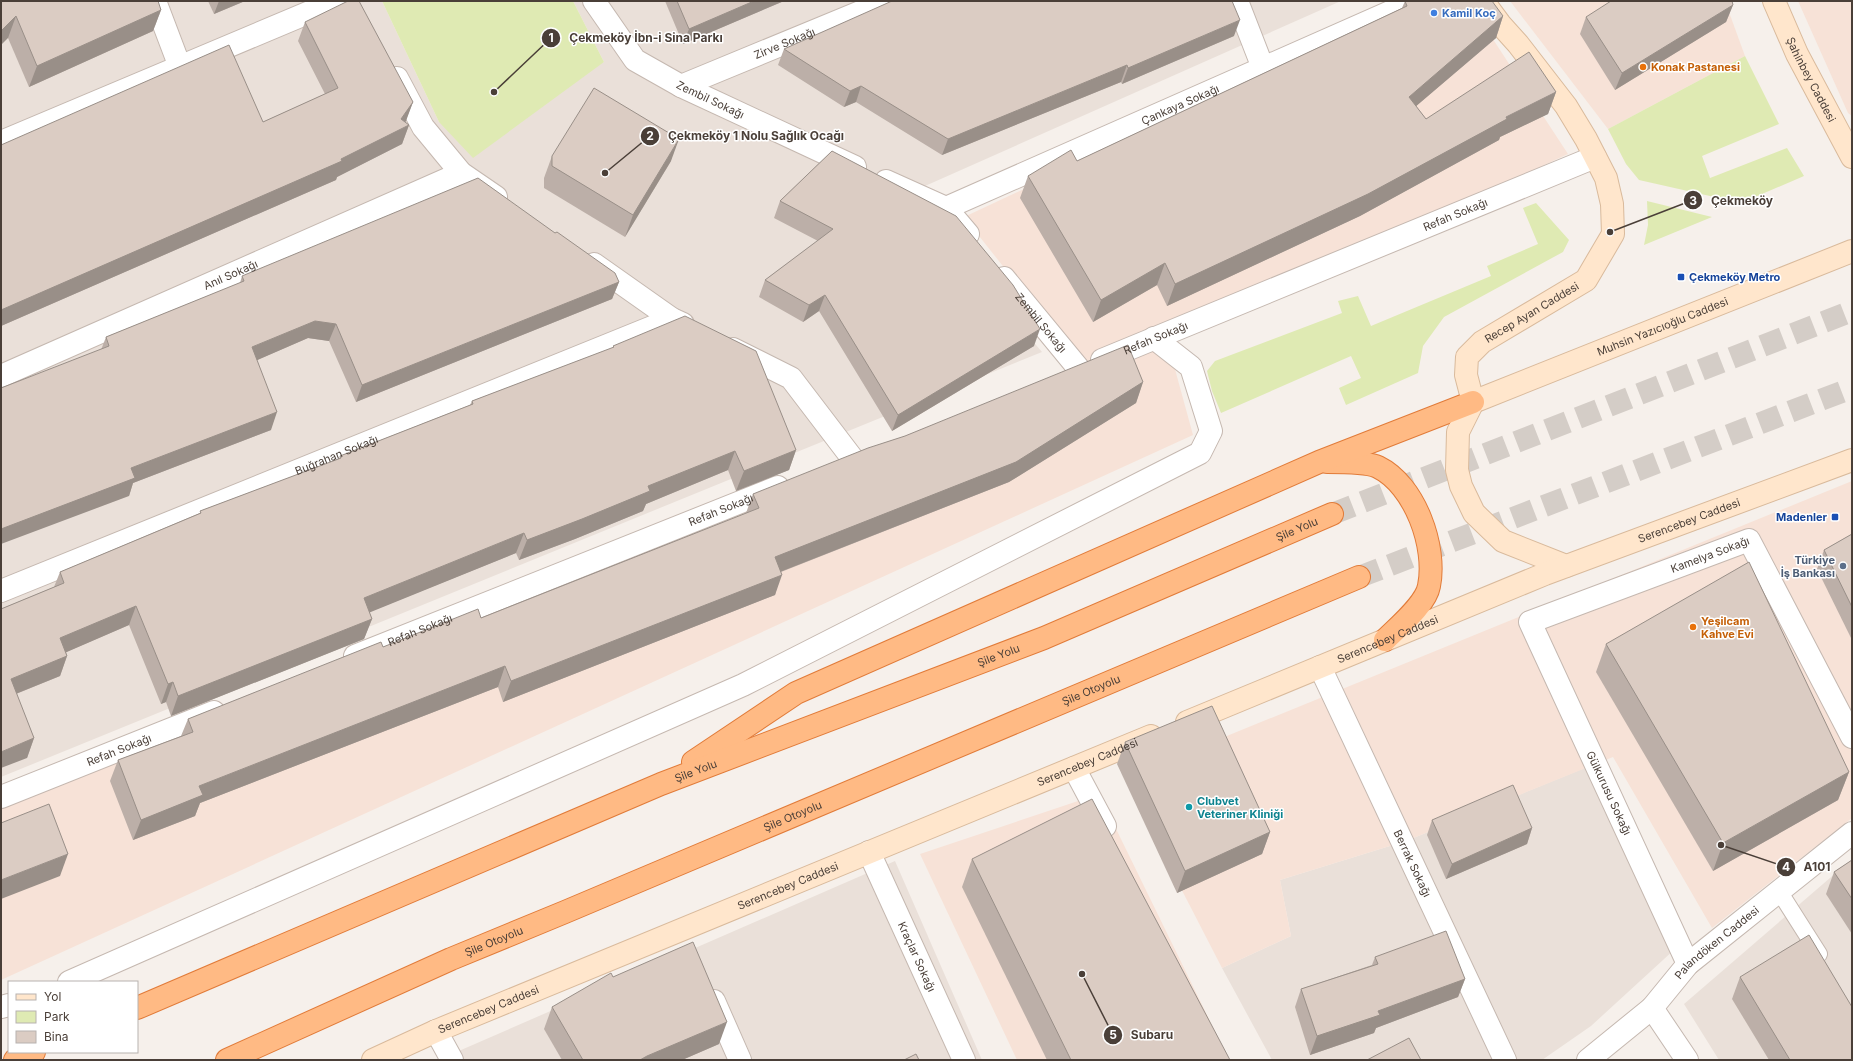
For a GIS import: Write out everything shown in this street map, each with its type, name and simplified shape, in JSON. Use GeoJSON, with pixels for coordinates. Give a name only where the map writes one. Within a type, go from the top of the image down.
{"type":"FeatureCollection","features":[{"type":"Feature","properties":{"kind":"highway"},"geometry":{"type":"LineString","coordinates":[[138,1008],[661,784],[796,693],[1319,462],[1473,402]]}},
{"type":"Feature","properties":{"kind":"highway"},"geometry":{"type":"LineString","coordinates":[[1319,462],[1345,462],[1378,467],[1401,484],[1419,515],[1430,547],[1429,587],[1414,612],[1385,640]]}},
{"type":"Feature","properties":{"kind":"highway","name":"Şile Yolu"},"geometry":{"type":"LineString","coordinates":[[661,784],[1044,638],[1332,514]]}},
{"type":"Feature","properties":{"kind":"highway","name":"Şile Otoyolu"},"geometry":{"type":"LineString","coordinates":[[228,1060],[451,959],[573,909],[1359,577]]}},
{"type":"Feature","properties":{"kind":"highway"},"geometry":{"type":"LineString","coordinates":[[15,1060],[32,1053]]}},
{"type":"Feature","properties":{"kind":"main road","name":"Recep Ayan Caddesi"},"geometry":{"type":"LineString","coordinates":[[1473,402],[1466,375],[1467,357],[1482,342],[1586,280],[1613,234],[1612,204],[1606,178],[1595,157],[1566,106],[1483,1]]}},
{"type":"Feature","properties":{"kind":"main road","name":"Şahinbey Caddesi"},"geometry":{"type":"LineString","coordinates":[[1774,1],[1797,54],[1852,157]]}},
{"type":"Feature","properties":{"kind":"main road","name":"Muhsin Yazıcıoğlu Caddesi"},"geometry":{"type":"LineString","coordinates":[[1473,402],[1852,251]]}},
{"type":"Feature","properties":{"kind":"main road"},"geometry":{"type":"LineString","coordinates":[[1473,402],[1458,432],[1457,470],[1461,486],[1474,513],[1503,541],[1566,566]]}},
{"type":"Feature","properties":{"kind":"main road","name":"Serencebey Caddesi"},"geometry":{"type":"LineString","coordinates":[[373,1060],[436,1031],[1566,566],[1852,460]]}},
{"type":"Feature","properties":{"kind":"street"},"geometry":{"type":"LineString","coordinates":[[155,1],[180,66]]}},
{"type":"Feature","properties":{"kind":"street"},"geometry":{"type":"LineString","coordinates":[[1,142],[336,1]]}},
{"type":"Feature","properties":{"kind":"street","name":"Zembil Sokağı"},"geometry":{"type":"LineString","coordinates":[[594,1],[635,60],[681,86],[946,208],[1079,369]]}},
{"type":"Feature","properties":{"kind":"street","name":"Zirve Sokağı"},"geometry":{"type":"LineString","coordinates":[[681,86],[888,1]]}},
{"type":"Feature","properties":{"kind":"street"},"geometry":{"type":"LineString","coordinates":[[1237,1],[1263,68]]}},
{"type":"Feature","properties":{"kind":"street","name":"Çankaya Sokağı"},"geometry":{"type":"LineString","coordinates":[[946,208],[1415,1]]}},
{"type":"Feature","properties":{"kind":"street"},"geometry":{"type":"LineString","coordinates":[[386,57],[423,127],[461,173],[510,207]]}},
{"type":"Feature","properties":{"kind":"street","name":"Refah Sokağı"},"geometry":{"type":"LineString","coordinates":[[1058,378],[1595,157]]}},
{"type":"Feature","properties":{"kind":"street","name":"Anıl Sokağı"},"geometry":{"type":"LineString","coordinates":[[1,376],[461,173]]}},
{"type":"Feature","properties":{"kind":"street"},"geometry":{"type":"LineString","coordinates":[[580,254],[672,319],[791,378],[852,458]]}},
{"type":"Feature","properties":{"kind":"street","name":"Buğrahan Sokağı"},"geometry":{"type":"LineString","coordinates":[[1,591],[672,319]]}},
{"type":"Feature","properties":{"kind":"street"},"geometry":{"type":"LineString","coordinates":[[71,981],[743,685],[1200,453],[1211,431],[1191,367],[1154,338]]}},
{"type":"Feature","properties":{"kind":"street"},"geometry":{"type":"LineString","coordinates":[[830,467],[872,451]]}},
{"type":"Feature","properties":{"kind":"street","name":"Refah Sokağı"},"geometry":{"type":"LineString","coordinates":[[334,664],[800,479]]}},
{"type":"Feature","properties":{"kind":"street","name":"Kamelya Sokağı"},"geometry":{"type":"LineString","coordinates":[[1530,622],[1749,540],[1852,737]]}},
{"type":"Feature","properties":{"kind":"street","name":"Gülkurusu Sokağı"},"geometry":{"type":"LineString","coordinates":[[1530,622],[1688,964]]}},
{"type":"Feature","properties":{"kind":"street","name":"Berrak Sokağı"},"geometry":{"type":"LineString","coordinates":[[1320,667],[1505,1060]]}},
{"type":"Feature","properties":{"kind":"street","name":"Refah Sokağı"},"geometry":{"type":"LineString","coordinates":[[1,797],[230,706]]}},
{"type":"Feature","properties":{"kind":"street"},"geometry":{"type":"LineString","coordinates":[[1074,768],[1115,844]]}},
{"type":"Feature","properties":{"kind":"street","name":"Palandöken Caddesi"},"geometry":{"type":"LineString","coordinates":[[1588,1060],[1652,1008],[1688,964],[1852,833]]}},
{"type":"Feature","properties":{"kind":"street","name":"Kraçlar Sokağı"},"geometry":{"type":"LineString","coordinates":[[869,852],[964,1060]]}},
{"type":"Feature","properties":{"kind":"street"},"geometry":{"type":"LineString","coordinates":[[683,929],[692,951]]}},
{"type":"Feature","properties":{"kind":"street"},"geometry":{"type":"LineString","coordinates":[[705,980],[740,1060]]}},
{"type":"Feature","properties":{"kind":"street"},"geometry":{"type":"LineString","coordinates":[[1652,1008],[1687,1060]]}},
{"type":"Feature","properties":{"kind":"street"},"geometry":{"type":"LineString","coordinates":[[436,1031],[452,1060]]}},
{"type":"Feature","properties":{"kind":"lane"},"geometry":{"type":"LineString","coordinates":[[1779,891],[1828,969]]}},
{"type":"Feature","properties":{"kind":"shaded area"},"geometry":{"type":"Polygon","coordinates":[[[1,1],[382,1],[439,122],[604,62],[573,1],[1341,1],[907,194],[1042,352],[1,777],[1,1]]]}},
{"type":"Feature","properties":{"kind":"shaded area"},"geometry":{"type":"Polygon","coordinates":[[[1428,1],[1468,1],[1568,154],[1167,340],[1193,435],[1,980],[1,808],[1090,376],[964,217],[1428,1]]]}},
{"type":"Feature","properties":{"kind":"shaded area"},"geometry":{"type":"Polygon","coordinates":[[[1510,1],[1725,1],[1745,56],[1608,129],[1510,1]]]}},
{"type":"Feature","properties":{"kind":"shaded area"},"geometry":{"type":"Polygon","coordinates":[[[1798,1],[1852,1],[1852,116],[1848,113],[1798,1]]]}},
{"type":"Feature","properties":{"kind":"shaded area"},"geometry":{"type":"Polygon","coordinates":[[[1852,481],[1852,818],[1712,928],[1613,757],[1406,841],[1280,880],[1291,936],[1222,968],[1124,778],[1852,481]]]}},
{"type":"Feature","properties":{"kind":"shaded area"},"geometry":{"type":"Polygon","coordinates":[[[1587,767],[1675,949],[1591,1026],[1542,1060],[1272,1060],[1222,968],[1291,936],[1280,880],[1406,841],[1587,767]]]}},
{"type":"Feature","properties":{"kind":"shaded area"},"geometry":{"type":"Polygon","coordinates":[[[1099,794],[1229,1060],[1017,1060],[920,854],[1099,794]]]}},
{"type":"Feature","properties":{"kind":"shaded area"},"geometry":{"type":"Polygon","coordinates":[[[1852,859],[1852,1060],[1719,1060],[1684,1004],[1852,859]]]}},
{"type":"Feature","properties":{"kind":"shaded area"},"geometry":{"type":"Polygon","coordinates":[[[895,861],[982,1060],[438,1060],[895,861]]]}},
{"type":"Feature","properties":{"kind":"green space"},"geometry":{"type":"Polygon","coordinates":[[[382,1],[573,1],[604,62],[473,158],[439,122],[382,1]]]}},
{"type":"Feature","properties":{"kind":"green space"},"geometry":{"type":"Polygon","coordinates":[[[1745,56],[1779,124],[1702,156],[1710,178],[1787,148],[1804,176],[1741,203],[1639,180],[1626,164],[1608,129],[1745,56]]]}},
{"type":"Feature","properties":{"kind":"green space"},"geometry":{"type":"Polygon","coordinates":[[[1647,201],[1712,217],[1644,245],[1648,225],[1647,201]]]}},
{"type":"Feature","properties":{"kind":"green space"},"geometry":{"type":"Polygon","coordinates":[[[1536,203],[1569,240],[1563,252],[1444,317],[1423,346],[1418,373],[1346,405],[1339,388],[1361,378],[1351,356],[1221,413],[1212,391],[1207,371],[1215,361],[1342,313],[1338,301],[1358,296],[1371,326],[1491,276],[1487,266],[1538,244],[1523,208],[1536,203]]]}},
{"type":"Feature","properties":{"kind":"building"},"geometry":{"type":"Polygon","coordinates":[[[1,1],[158,1],[161,10],[37,66],[16,16],[1,31],[1,1]]]}},
{"type":"Feature","properties":{"kind":"building"},"geometry":{"type":"Polygon","coordinates":[[[348,1],[359,1],[413,102],[401,119],[409,125],[341,159],[342,161],[1,310],[1,145],[229,45],[263,122],[338,88],[305,22],[348,1]]]}},
{"type":"Feature","properties":{"kind":"building"},"geometry":{"type":"Polygon","coordinates":[[[677,1],[754,1],[689,29],[677,1]]]}},
{"type":"Feature","properties":{"kind":"building"},"geometry":{"type":"Polygon","coordinates":[[[892,1],[1232,1],[1240,20],[1128,68],[1127,65],[948,139],[861,86],[850,91],[784,49],[892,1]]]}},
{"type":"Feature","properties":{"kind":"building"},"geometry":{"type":"Polygon","coordinates":[[[1405,1],[1492,1],[1503,16],[1409,97],[1426,119],[1529,52],[1556,92],[1506,117],[1507,119],[1368,194],[1175,284],[1165,263],[1101,300],[1028,176],[1071,150],[1077,161],[1407,6],[1405,1]]]}},
{"type":"Feature","properties":{"kind":"building"},"geometry":{"type":"Polygon","coordinates":[[[1611,1],[1732,1],[1733,5],[1622,73],[1586,17],[1611,1]]]}},
{"type":"Feature","properties":{"kind":"building"},"geometry":{"type":"Polygon","coordinates":[[[594,88],[679,139],[633,215],[552,166],[552,156],[594,88]]]}},
{"type":"Feature","properties":{"kind":"building"},"geometry":{"type":"Polygon","coordinates":[[[832,151],[956,216],[1013,285],[1040,329],[898,415],[825,295],[809,305],[765,280],[833,229],[780,201],[832,151]]]}},
{"type":"Feature","properties":{"kind":"building"},"geometry":{"type":"Polygon","coordinates":[[[478,178],[555,233],[557,232],[615,273],[619,282],[362,385],[336,324],[315,321],[252,347],[277,412],[131,468],[135,478],[1,529],[1,388],[109,346],[106,337],[244,281],[242,276],[478,178]]]}},
{"type":"Feature","properties":{"kind":"building"},"geometry":{"type":"Polygon","coordinates":[[[685,316],[756,351],[796,450],[744,471],[735,451],[648,486],[650,491],[582,519],[527,540],[524,533],[364,598],[372,619],[178,696],[173,682],[168,684],[136,606],[60,638],[67,656],[11,679],[34,738],[1,752],[1,609],[64,583],[60,572],[201,513],[200,511],[341,458],[340,456],[473,404],[472,401],[614,347],[613,346],[685,316]]]}},
{"type":"Feature","properties":{"kind":"building"},"geometry":{"type":"Polygon","coordinates":[[[1128,345],[1143,382],[1016,462],[775,557],[782,575],[511,681],[505,666],[199,786],[203,795],[141,820],[118,760],[193,732],[188,719],[381,642],[383,647],[478,609],[481,618],[759,508],[753,494],[868,448],[905,436],[1128,345]]]}},
{"type":"Feature","properties":{"kind":"building"},"geometry":{"type":"Polygon","coordinates":[[[1852,534],[1852,607],[1824,550],[1852,534]]]}},
{"type":"Feature","properties":{"kind":"building"},"geometry":{"type":"Polygon","coordinates":[[[1749,562],[1849,772],[1723,843],[1606,644],[1749,562]]]}},
{"type":"Feature","properties":{"kind":"building","name":"Clubvet Veteriner Kliniği"},"geometry":{"type":"Polygon","coordinates":[[[1212,706],[1270,832],[1185,871],[1125,742],[1212,706]]]}},
{"type":"Feature","properties":{"kind":"building"},"geometry":{"type":"Polygon","coordinates":[[[1513,785],[1532,828],[1452,864],[1432,820],[1513,785]]]}},
{"type":"Feature","properties":{"kind":"building"},"geometry":{"type":"Polygon","coordinates":[[[1092,799],[1230,1060],[1071,1060],[972,859],[1092,799]]]}},
{"type":"Feature","properties":{"kind":"building"},"geometry":{"type":"Polygon","coordinates":[[[49,804],[68,854],[1,880],[1,823],[49,804]]]}},
{"type":"Feature","properties":{"kind":"building"},"geometry":{"type":"Polygon","coordinates":[[[1852,860],[1852,899],[1834,872],[1852,860]]]}},
{"type":"Feature","properties":{"kind":"building"},"geometry":{"type":"Polygon","coordinates":[[[1446,931],[1465,979],[1378,1011],[1380,1015],[1317,1036],[1301,989],[1378,964],[1375,957],[1446,931]]]}},
{"type":"Feature","properties":{"kind":"building"},"geometry":{"type":"Polygon","coordinates":[[[1809,935],[1852,1007],[1852,1060],[1790,1060],[1740,977],[1809,935]]]}},
{"type":"Feature","properties":{"kind":"building"},"geometry":{"type":"Polygon","coordinates":[[[693,942],[727,1022],[640,1060],[583,1060],[552,1007],[611,973],[613,977],[693,942]]]}},
{"type":"Feature","properties":{"kind":"building"},"geometry":{"type":"Polygon","coordinates":[[[1409,1038],[1421,1060],[1367,1060],[1409,1038]]]}},
{"type":"Feature","properties":{"kind":"building"},"geometry":{"type":"Polygon","coordinates":[[[916,1054],[919,1060],[904,1060],[916,1054]]]}},
{"type":"Feature","properties":{"kind":"tunnel"},"geometry":{"type":"LineString","coordinates":[[1332,514],[1852,311]]}},
{"type":"Feature","properties":{"kind":"tunnel"},"geometry":{"type":"LineString","coordinates":[[1359,577],[1852,388]]}},
{"type":"Feature","properties":{"kind":"place","name":"Kamil Koç"},"geometry":{"type":"Point","coordinates":[1434,13]}},
{"type":"Feature","properties":{"kind":"place","name":"Konak Pastanesi"},"geometry":{"type":"Point","coordinates":[1643,67]}},
{"type":"Feature","properties":{"kind":"place","name":"Çekmeköy İbn-i Sina Parkı"},"geometry":{"type":"Point","coordinates":[494,92]}},
{"type":"Feature","properties":{"kind":"place","name":"Çekmeköy 1 Nolu Sağlık Ocağı"},"geometry":{"type":"Point","coordinates":[605,173]}},
{"type":"Feature","properties":{"kind":"place","name":"Çekmeköy"},"geometry":{"type":"Point","coordinates":[1610,232]}},
{"type":"Feature","properties":{"kind":"place","name":"Çekmeköy Metro"},"geometry":{"type":"Point","coordinates":[1681,277]}},
{"type":"Feature","properties":{"kind":"place","name":"Madenler"},"geometry":{"type":"Point","coordinates":[1835,517]}},
{"type":"Feature","properties":{"kind":"place","name":"Türkiye İş Bankası"},"geometry":{"type":"Point","coordinates":[1843,566]}},
{"type":"Feature","properties":{"kind":"place","name":"Yeşilcam Kahve Evi"},"geometry":{"type":"Point","coordinates":[1693,627]}},
{"type":"Feature","properties":{"kind":"place","name":"Clubvet Veteriner Kliniği"},"geometry":{"type":"Point","coordinates":[1189,807]}},
{"type":"Feature","properties":{"kind":"place","name":"A101"},"geometry":{"type":"Point","coordinates":[1721,845]}},
{"type":"Feature","properties":{"kind":"place","name":"Subaru"},"geometry":{"type":"Point","coordinates":[1082,974]}}]}
